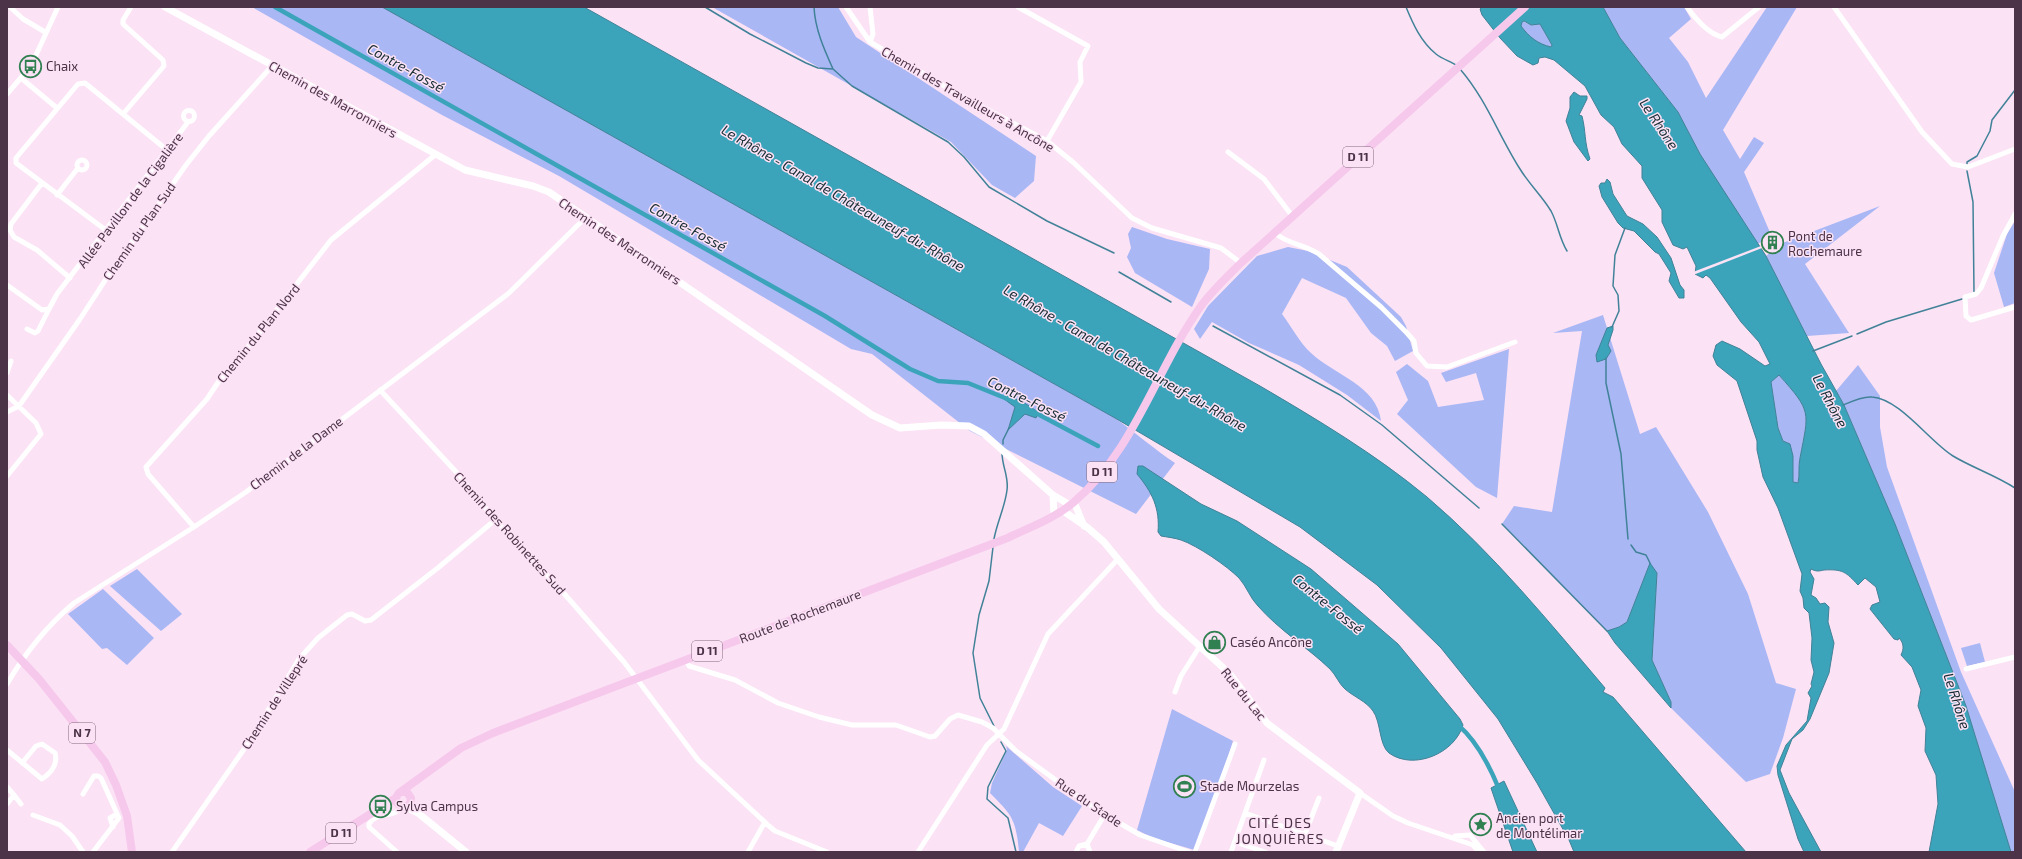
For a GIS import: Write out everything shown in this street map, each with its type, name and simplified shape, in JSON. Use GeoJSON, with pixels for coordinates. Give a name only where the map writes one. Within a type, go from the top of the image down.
{"type":"FeatureCollection","features":[{"type":"Feature","properties":{"kind":"main road","name":"D 11"},"geometry":{"type":"LineString","coordinates":[[1241,263],[1525,7]]}},
{"type":"Feature","properties":{"kind":"main road","name":"Route de Rochemaure"},"geometry":{"type":"LineString","coordinates":[[429,770],[404,803],[397,795],[403,792],[429,770],[461,748],[477,740],[1004,539],[1058,512],[1072,503],[1096,480],[1126,440],[1186,330],[1213,291],[1241,263]]}},
{"type":"Feature","properties":{"kind":"main road","name":"N 7"},"geometry":{"type":"LineString","coordinates":[[7,645],[39,679],[105,762],[116,785],[127,816],[132,852]]}},
{"type":"Feature","properties":{"kind":"main road","name":"D 11"},"geometry":{"type":"LineString","coordinates":[[310,852],[372,812],[404,803]]}},
{"type":"Feature","properties":{"kind":"main road","name":"N 7"},"geometry":{"type":"LineString","coordinates":[[127,816],[127,852]]}},
{"type":"Feature","properties":{"kind":"street"},"geometry":{"type":"LineString","coordinates":[[10,7],[23,19],[45,32]]}},
{"type":"Feature","properties":{"kind":"street"},"geometry":{"type":"LineString","coordinates":[[7,94],[30,66],[58,7]]}},
{"type":"Feature","properties":{"kind":"street"},"geometry":{"type":"LineString","coordinates":[[123,114],[164,66],[163,60],[125,28],[123,20],[130,7]]}},
{"type":"Feature","properties":{"kind":"street","name":"Chemin des Marronniers"},"geometry":{"type":"LineString","coordinates":[[165,7],[435,155],[471,172],[516,181],[540,188],[586,217],[872,415],[900,428],[941,425],[969,426],[992,440],[1053,495],[1072,503]]}},
{"type":"Feature","properties":{"kind":"street","name":"Chemin des Travailleurs à Ancône"},"geometry":{"type":"LineString","coordinates":[[846,7],[870,42],[958,94],[1047,141],[1074,163],[1132,218],[1152,228],[1221,248],[1241,263]]}},
{"type":"Feature","properties":{"kind":"street"},"geometry":{"type":"LineString","coordinates":[[870,7],[872,34],[870,42]]}},
{"type":"Feature","properties":{"kind":"street"},"geometry":{"type":"LineString","coordinates":[[1018,7],[1088,46],[1080,62],[1081,82],[1047,141]]}},
{"type":"Feature","properties":{"kind":"street"},"geometry":{"type":"LineString","coordinates":[[1687,7],[1709,30],[1716,36],[1722,37],[1759,7]]}},
{"type":"Feature","properties":{"kind":"street"},"geometry":{"type":"LineString","coordinates":[[1834,7],[1922,132],[1952,164],[1961,167],[1976,165],[2015,149]]}},
{"type":"Feature","properties":{"kind":"street","name":"Chemin du Plan Sud"},"geometry":{"type":"LineString","coordinates":[[9,411],[19,406],[186,165],[209,136],[272,66]]}},
{"type":"Feature","properties":{"kind":"street"},"geometry":{"type":"LineString","coordinates":[[21,78],[56,108]]}},
{"type":"Feature","properties":{"kind":"street"},"geometry":{"type":"LineString","coordinates":[[107,231],[16,163],[16,158],[56,108],[78,84],[85,83],[167,150]]}},
{"type":"Feature","properties":{"kind":"street","name":"Allée Pavillon de la Cigalière"},"geometry":{"type":"LineString","coordinates":[[27,329],[35,333],[38,331],[57,294],[107,231],[188,122]]}},
{"type":"Feature","properties":{"kind":"street"},"geometry":{"type":"LineString","coordinates":[[1228,152],[1264,179],[1293,217]]}},
{"type":"Feature","properties":{"kind":"street","name":"Chemin du Plan Nord"},"geometry":{"type":"LineString","coordinates":[[194,527],[148,474],[146,467],[207,399],[219,381],[247,348],[331,240],[435,155]]}},
{"type":"Feature","properties":{"kind":"street"},"geometry":{"type":"LineString","coordinates":[[57,195],[78,168]]}},
{"type":"Feature","properties":{"kind":"street"},"geometry":{"type":"LineString","coordinates":[[42,183],[11,224],[10,230],[14,237],[37,250],[70,278]]}},
{"type":"Feature","properties":{"kind":"street"},"geometry":{"type":"LineString","coordinates":[[2015,214],[2003,236],[1981,288],[1976,294],[1965,297],[1966,316],[1971,320],[2015,307]]}},
{"type":"Feature","properties":{"kind":"street","name":"Chemin de la Dame"},"geometry":{"type":"LineString","coordinates":[[7,684],[21,659],[56,619],[74,603],[194,527],[246,492],[509,293],[586,217]]}},
{"type":"Feature","properties":{"kind":"street"},"geometry":{"type":"LineString","coordinates":[[1275,233],[1285,241],[1308,247],[1319,254],[1381,307],[1414,341],[1416,353],[1427,366],[1447,367],[1515,342]]}},
{"type":"Feature","properties":{"kind":"street"},"geometry":{"type":"LineString","coordinates":[[7,285],[42,310],[49,309]]}},
{"type":"Feature","properties":{"kind":"street"},"geometry":{"type":"LineString","coordinates":[[7,373],[11,361]]}},
{"type":"Feature","properties":{"kind":"street","name":"Chemin des Robinettes Sud"},"geometry":{"type":"LineString","coordinates":[[380,390],[459,475],[495,520],[591,623],[637,678],[698,760],[775,831],[827,852]]}},
{"type":"Feature","properties":{"kind":"street"},"geometry":{"type":"LineString","coordinates":[[7,395],[36,423],[41,430],[41,434],[7,476]]}},
{"type":"Feature","properties":{"kind":"street"},"geometry":{"type":"LineString","coordinates":[[1053,495],[1058,512]]}},
{"type":"Feature","properties":{"kind":"street"},"geometry":{"type":"LineString","coordinates":[[1072,503],[1085,526]]}},
{"type":"Feature","properties":{"kind":"street","name":"Rue du Lac"},"geometry":{"type":"LineString","coordinates":[[1058,512],[1085,526],[1104,542],[1159,609],[1230,674],[1267,723],[1360,794],[1392,816],[1408,823],[1452,836]]}},
{"type":"Feature","properties":{"kind":"street","name":"Chemin de Villepré"},"geometry":{"type":"LineString","coordinates":[[172,852],[248,742],[299,659],[318,638],[347,615],[352,614],[365,621],[371,620],[439,567],[495,520]]}},
{"type":"Feature","properties":{"kind":"street"},"geometry":{"type":"LineString","coordinates":[[918,852],[987,745],[992,738],[999,735],[1004,729],[1048,634],[1118,559]]}},
{"type":"Feature","properties":{"kind":"street"},"geometry":{"type":"LineString","coordinates":[[1175,692],[1181,676],[1200,646]]}},
{"type":"Feature","properties":{"kind":"street"},"geometry":{"type":"LineString","coordinates":[[1966,668],[2015,657]]}},
{"type":"Feature","properties":{"kind":"street","name":"Rue du Stade"},"geometry":{"type":"LineString","coordinates":[[686,660],[689,666],[735,680],[778,703],[840,723],[866,726],[896,725],[930,737],[935,736],[950,719],[958,715],[982,722],[993,728],[1016,751],[1105,814],[1140,835],[1188,852]]}},
{"type":"Feature","properties":{"kind":"street"},"geometry":{"type":"LineString","coordinates":[[7,750],[22,763],[42,779],[47,776],[56,763],[55,753],[42,744],[36,746],[22,763]]}},
{"type":"Feature","properties":{"kind":"street"},"geometry":{"type":"LineString","coordinates":[[1195,852],[1235,744]]}},
{"type":"Feature","properties":{"kind":"street"},"geometry":{"type":"LineString","coordinates":[[1231,852],[1264,760]]}},
{"type":"Feature","properties":{"kind":"street"},"geometry":{"type":"LineString","coordinates":[[83,794],[94,776],[101,778],[118,819],[93,852]]}},
{"type":"Feature","properties":{"kind":"street"},"geometry":{"type":"LineString","coordinates":[[7,787],[21,804]]}},
{"type":"Feature","properties":{"kind":"street"},"geometry":{"type":"LineString","coordinates":[[1245,813],[1305,834],[1337,849],[1360,794]]}},
{"type":"Feature","properties":{"kind":"street"},"geometry":{"type":"LineString","coordinates":[[7,804],[14,795]]}},
{"type":"Feature","properties":{"kind":"street"},"geometry":{"type":"LineString","coordinates":[[1305,834],[1319,798]]}},
{"type":"Feature","properties":{"kind":"street"},"geometry":{"type":"LineString","coordinates":[[397,852],[369,827],[369,824],[376,818],[396,814],[404,803],[466,852]]}},
{"type":"Feature","properties":{"kind":"street"},"geometry":{"type":"LineString","coordinates":[[1076,852],[1079,846],[1087,844],[1105,814]]}},
{"type":"Feature","properties":{"kind":"street"},"geometry":{"type":"LineString","coordinates":[[33,816],[60,825],[72,836],[83,852]]}},
{"type":"Feature","properties":{"kind":"street"},"geometry":{"type":"LineString","coordinates":[[748,852],[766,822]]}},
{"type":"Feature","properties":{"kind":"street"},"geometry":{"type":"LineString","coordinates":[[1452,836],[1470,835],[1484,852]]}},
{"type":"Feature","properties":{"kind":"street"},"geometry":{"type":"LineString","coordinates":[[1452,836],[1473,845],[1479,852]]}},
{"type":"Feature","properties":{"kind":"street"},"geometry":{"type":"LineString","coordinates":[[1234,842],[1265,852]]}},
{"type":"Feature","properties":{"kind":"street"},"geometry":{"type":"LineString","coordinates":[[1087,844],[1090,852]]}},
{"type":"Feature","properties":{"kind":"shaded area"},"geometry":{"type":"Polygon","coordinates":[[[252,7],[382,7],[1115,418],[1175,463],[1136,514],[970,431],[872,354],[851,349],[559,176],[442,115],[252,7]]]}},
{"type":"Feature","properties":{"kind":"shaded area"},"geometry":{"type":"Polygon","coordinates":[[[712,7],[838,7],[856,37],[1036,156],[1034,181],[1015,198],[992,185],[951,142],[712,7]]]}},
{"type":"Feature","properties":{"kind":"shaded area"},"geometry":{"type":"Polygon","coordinates":[[[1603,7],[1684,7],[1691,19],[1669,38],[1688,62],[1706,98],[1767,7],[1797,7],[1723,130],[1740,159],[1754,137],[1764,143],[1744,172],[1772,237],[1757,244],[1700,154],[1678,112],[1620,38],[1603,7]]]}},
{"type":"Feature","properties":{"kind":"shaded area"},"geometry":{"type":"Polygon","coordinates":[[[1522,21],[1531,25],[1540,24],[1552,45],[1551,47],[1538,42],[1527,34],[1521,26],[1522,21]]]}},
{"type":"Feature","properties":{"kind":"shaded area"},"geometry":{"type":"Polygon","coordinates":[[[1880,206],[1805,264],[1849,333],[1807,336],[1766,256],[1780,244],[1880,206]]]}},
{"type":"Feature","properties":{"kind":"shaded area"},"geometry":{"type":"Polygon","coordinates":[[[2015,221],[2015,303],[2004,307],[1994,273],[2007,234],[2015,221]]]}},
{"type":"Feature","properties":{"kind":"shaded area"},"geometry":{"type":"Polygon","coordinates":[[[1132,227],[1167,239],[1210,249],[1209,269],[1192,307],[1135,273],[1127,257],[1131,248],[1128,234],[1132,227]]]}},
{"type":"Feature","properties":{"kind":"shaded area"},"geometry":{"type":"Polygon","coordinates":[[[1288,247],[1308,251],[1347,267],[1401,317],[1406,326],[1413,351],[1395,361],[1387,346],[1371,333],[1346,298],[1302,278],[1282,314],[1299,339],[1311,353],[1320,361],[1363,389],[1372,398],[1378,409],[1381,421],[1347,395],[1299,365],[1249,343],[1212,322],[1200,339],[1194,329],[1208,306],[1257,256],[1288,247]]]}},
{"type":"Feature","properties":{"kind":"shaded area"},"geometry":{"type":"Polygon","coordinates":[[[1603,315],[1640,434],[1656,427],[1708,512],[1748,594],[1776,683],[1796,689],[1783,738],[1770,774],[1746,782],[1671,708],[1671,702],[1652,660],[1657,573],[1650,564],[1627,622],[1619,627],[1607,631],[1502,524],[1514,506],[1552,512],[1582,331],[1553,333],[1603,315]]]}},
{"type":"Feature","properties":{"kind":"shaded area"},"geometry":{"type":"Polygon","coordinates":[[[1509,349],[1497,498],[1476,487],[1397,414],[1408,400],[1396,372],[1407,364],[1428,381],[1438,407],[1484,400],[1476,373],[1446,382],[1441,373],[1509,349]]]}},
{"type":"Feature","properties":{"kind":"shaded area"},"geometry":{"type":"Polygon","coordinates":[[[1858,365],[1880,396],[1880,427],[1887,467],[1961,672],[2015,792],[2015,852],[2011,852],[1966,706],[1895,524],[1844,405],[1836,391],[1858,365]]]}},
{"type":"Feature","properties":{"kind":"shaded area"},"geometry":{"type":"Polygon","coordinates":[[[1779,375],[1803,405],[1805,413],[1806,421],[1799,461],[1798,483],[1793,482],[1793,456],[1783,441],[1778,428],[1771,382],[1779,375]]]}},
{"type":"Feature","properties":{"kind":"shaded area"},"geometry":{"type":"Polygon","coordinates":[[[1827,410],[1832,416],[1830,438],[1825,417],[1827,410]]]}},
{"type":"Feature","properties":{"kind":"shaded area"},"geometry":{"type":"Polygon","coordinates":[[[137,569],[182,614],[161,631],[110,586],[137,569]]]}},
{"type":"Feature","properties":{"kind":"shaded area"},"geometry":{"type":"Polygon","coordinates":[[[103,589],[154,638],[127,665],[107,648],[102,649],[68,614],[103,589]]]}},
{"type":"Feature","properties":{"kind":"shaded area"},"geometry":{"type":"Polygon","coordinates":[[[1980,643],[1985,662],[1967,666],[1961,648],[1980,643]]]}},
{"type":"Feature","properties":{"kind":"shaded area","name":"Stade Mourzelas"},"geometry":{"type":"Polygon","coordinates":[[[1172,709],[1233,741],[1198,851],[1153,838],[1137,830],[1172,709]]]}},
{"type":"Feature","properties":{"kind":"shaded area"},"geometry":{"type":"Polygon","coordinates":[[[1006,746],[1053,787],[1082,806],[1063,836],[1039,823],[1023,852],[1019,852],[1015,825],[1012,819],[1004,807],[990,793],[992,783],[1007,750],[1006,746]]]}},
{"type":"Feature","properties":{"kind":"water","name":"Le Rhône - Canal de Châteauneuf-du-Rhône"},"geometry":{"type":"Polygon","coordinates":[[[382,7],[584,7],[1260,386],[1325,425],[1367,452],[1407,481],[1427,497],[1475,541],[1520,589],[1605,688],[1603,692],[1613,697],[1746,852],[1574,852],[1569,840],[1537,783],[1498,719],[1441,648],[1377,585],[1300,527],[1115,418],[382,7]]]}},
{"type":"Feature","properties":{"kind":"water"},"geometry":{"type":"Polygon","coordinates":[[[1482,7],[1603,7],[1620,38],[1678,112],[1700,154],[1766,256],[1821,364],[1844,405],[1895,524],[1966,706],[2011,852],[1929,852],[1938,804],[1936,775],[1925,751],[1926,728],[1918,706],[1921,690],[1912,667],[1901,655],[1903,651],[1903,644],[1899,638],[1898,640],[1894,639],[1870,609],[1872,605],[1880,602],[1876,587],[1865,578],[1858,585],[1844,572],[1836,570],[1815,571],[1811,569],[1810,572],[1814,579],[1811,595],[1816,598],[1820,604],[1825,603],[1829,607],[1828,622],[1834,643],[1829,673],[1810,719],[1803,730],[1792,739],[1780,770],[1789,793],[1821,852],[1804,852],[1798,839],[1778,775],[1777,766],[1786,745],[1807,721],[1811,698],[1808,693],[1812,686],[1811,684],[1814,672],[1811,660],[1812,638],[1809,613],[1804,608],[1803,598],[1800,591],[1802,574],[1778,508],[1763,477],[1757,450],[1757,441],[1737,381],[1717,365],[1713,356],[1716,345],[1722,341],[1740,349],[1765,366],[1770,364],[1759,342],[1741,322],[1710,278],[1706,275],[1703,278],[1695,274],[1696,266],[1687,247],[1683,249],[1673,245],[1662,222],[1662,210],[1642,178],[1642,166],[1622,144],[1614,127],[1601,115],[1585,86],[1554,60],[1545,57],[1539,58],[1538,63],[1533,65],[1517,56],[1500,38],[1482,15],[1480,9],[1482,7]],[[1524,21],[1522,22],[1521,26],[1527,34],[1534,40],[1551,47],[1552,45],[1540,24],[1531,25],[1524,21]],[[1779,375],[1771,382],[1778,428],[1783,441],[1790,444],[1793,456],[1793,482],[1798,483],[1799,461],[1806,421],[1803,405],[1779,375]],[[1827,410],[1825,417],[1830,436],[1832,416],[1827,410]]]}},
{"type":"Feature","properties":{"kind":"water"},"geometry":{"type":"Polygon","coordinates":[[[1574,92],[1580,96],[1587,96],[1579,115],[1582,116],[1583,121],[1590,159],[1588,161],[1574,142],[1566,121],[1570,108],[1570,97],[1574,92]]]}},
{"type":"Feature","properties":{"kind":"water"},"geometry":{"type":"Polygon","coordinates":[[[1607,179],[1610,182],[1613,194],[1627,216],[1643,224],[1657,237],[1671,258],[1680,285],[1684,290],[1684,298],[1679,298],[1669,281],[1671,273],[1659,254],[1655,252],[1634,231],[1623,228],[1618,223],[1602,197],[1599,186],[1601,183],[1605,183],[1607,179]]]}},
{"type":"Feature","properties":{"kind":"water"},"geometry":{"type":"Polygon","coordinates":[[[1613,326],[1608,345],[1611,351],[1606,359],[1597,362],[1596,355],[1607,328],[1613,326]]]}},
{"type":"Feature","properties":{"kind":"water"},"geometry":{"type":"Polygon","coordinates":[[[1006,395],[1023,402],[1038,412],[1036,418],[1025,414],[1008,430],[1015,407],[1004,399],[1006,395]]]}},
{"type":"Feature","properties":{"kind":"water"},"geometry":{"type":"Polygon","coordinates":[[[1138,466],[1143,466],[1201,504],[1237,521],[1311,569],[1398,644],[1460,719],[1463,725],[1459,735],[1452,744],[1443,751],[1421,759],[1410,760],[1399,758],[1389,753],[1383,745],[1376,716],[1373,711],[1345,689],[1330,669],[1266,615],[1255,603],[1244,585],[1234,573],[1204,551],[1181,540],[1161,536],[1158,532],[1158,515],[1154,501],[1147,487],[1137,474],[1138,466]]]}},
{"type":"Feature","properties":{"kind":"water"},"geometry":{"type":"Polygon","coordinates":[[[1650,563],[1657,573],[1652,660],[1671,702],[1671,708],[1615,643],[1607,631],[1619,627],[1627,622],[1650,563]]]}},
{"type":"Feature","properties":{"kind":"water"},"geometry":{"type":"Polygon","coordinates":[[[1504,781],[1537,852],[1513,852],[1491,788],[1504,781]]]}},
{"type":"Feature","properties":{"kind":"pier"},"geometry":{"type":"Polygon","coordinates":[[[1761,246],[1762,248],[1693,275],[1693,272],[1761,246]]]}},
{"type":"Feature","properties":{"kind":"waterway","name":"Contre-Fossé"},"geometry":{"type":"LineString","coordinates":[[275,7],[825,316],[910,369],[938,381],[968,383],[1010,400]]}},
{"type":"Feature","properties":{"kind":"waterway"},"geometry":{"type":"LineString","coordinates":[[705,7],[750,34],[806,63],[818,68],[833,69],[852,86],[948,142],[964,157],[989,187],[1047,221],[1114,253]]}},
{"type":"Feature","properties":{"kind":"waterway"},"geometry":{"type":"LineString","coordinates":[[814,7],[818,31],[833,69]]}},
{"type":"Feature","properties":{"kind":"waterway"},"geometry":{"type":"LineString","coordinates":[[1406,7],[1426,44],[1438,56],[1456,65]]}},
{"type":"Feature","properties":{"kind":"waterway"},"geometry":{"type":"LineString","coordinates":[[1460,69],[1485,105],[1512,156],[1527,180],[1551,211],[1567,251]]}},
{"type":"Feature","properties":{"kind":"waterway"},"geometry":{"type":"LineString","coordinates":[[1967,164],[1967,162],[1977,156],[1990,131],[1992,120],[2015,90]]}},
{"type":"Feature","properties":{"kind":"waterway"},"geometry":{"type":"LineString","coordinates":[[1967,171],[1973,202],[1974,292]]}},
{"type":"Feature","properties":{"kind":"waterway"},"geometry":{"type":"LineString","coordinates":[[1612,327],[1619,311],[1618,295],[1613,286],[1615,255],[1625,228]]}},
{"type":"Feature","properties":{"kind":"waterway"},"geometry":{"type":"LineString","coordinates":[[1119,272],[1171,302]]}},
{"type":"Feature","properties":{"kind":"waterway"},"geometry":{"type":"LineString","coordinates":[[1857,334],[1886,322],[1962,299]]}},
{"type":"Feature","properties":{"kind":"waterway"},"geometry":{"type":"LineString","coordinates":[[1213,326],[1340,395],[1382,425],[1479,508]]}},
{"type":"Feature","properties":{"kind":"waterway"},"geometry":{"type":"LineString","coordinates":[[1813,351],[1852,336]]}},
{"type":"Feature","properties":{"kind":"waterway"},"geometry":{"type":"LineString","coordinates":[[1606,358],[1606,383],[1621,454],[1628,539]]}},
{"type":"Feature","properties":{"kind":"waterway"},"geometry":{"type":"LineString","coordinates":[[1843,405],[1865,397],[1883,399],[1904,413],[1934,441],[1953,456],[2015,488]]}},
{"type":"Feature","properties":{"kind":"waterway","name":"Le Rhône"},"geometry":{"type":"LineString","coordinates":[[1821,405],[1835,439]]}},
{"type":"Feature","properties":{"kind":"waterway","name":"Contre-Fossé"},"geometry":{"type":"LineString","coordinates":[[1032,411],[1098,446]]}},
{"type":"Feature","properties":{"kind":"waterway"},"geometry":{"type":"LineString","coordinates":[[1003,444],[1003,440],[1009,428]]}},
{"type":"Feature","properties":{"kind":"waterway"},"geometry":{"type":"LineString","coordinates":[[994,539],[1007,490],[1007,481],[1002,453]]}},
{"type":"Feature","properties":{"kind":"waterway"},"geometry":{"type":"LineString","coordinates":[[1502,524],[1607,631]]}},
{"type":"Feature","properties":{"kind":"waterway"},"geometry":{"type":"LineString","coordinates":[[1631,545],[1636,552],[1646,555],[1650,563]]}},
{"type":"Feature","properties":{"kind":"waterway"},"geometry":{"type":"LineString","coordinates":[[993,547],[989,581],[979,615],[973,653],[980,698],[994,726]]}},
{"type":"Feature","properties":{"kind":"waterway","name":"Contre-Fossé"},"geometry":{"type":"LineString","coordinates":[[1458,725],[1477,746],[1499,789]]}},
{"type":"Feature","properties":{"kind":"waterway"},"geometry":{"type":"LineString","coordinates":[[1001,742],[1006,751],[988,787],[987,799],[1008,818],[1016,852]]}},
{"type":"Feature","properties":{"kind":"place","name":"Chaix"},"geometry":{"type":"Point","coordinates":[31,66]}},
{"type":"Feature","properties":{"kind":"place","name":"Pont de Rochemaure"},"geometry":{"type":"Point","coordinates":[1773,243]}},
{"type":"Feature","properties":{"kind":"place","name":"Caséo Ancône"},"geometry":{"type":"Point","coordinates":[1214,642]}},
{"type":"Feature","properties":{"kind":"place","name":"Stade Mourzelas"},"geometry":{"type":"Point","coordinates":[1184,786]}},
{"type":"Feature","properties":{"kind":"place","name":"Sylva Campus"},"geometry":{"type":"Point","coordinates":[381,806]}},
{"type":"Feature","properties":{"kind":"place","name":"Ancien port de Montélimar"},"geometry":{"type":"Point","coordinates":[1480,825]}},
{"type":"Feature","properties":{"kind":"district","name":"CITÉ DES JONQUIÈRES"},"geometry":{"type":"Point","coordinates":[1280,832]}}]}
